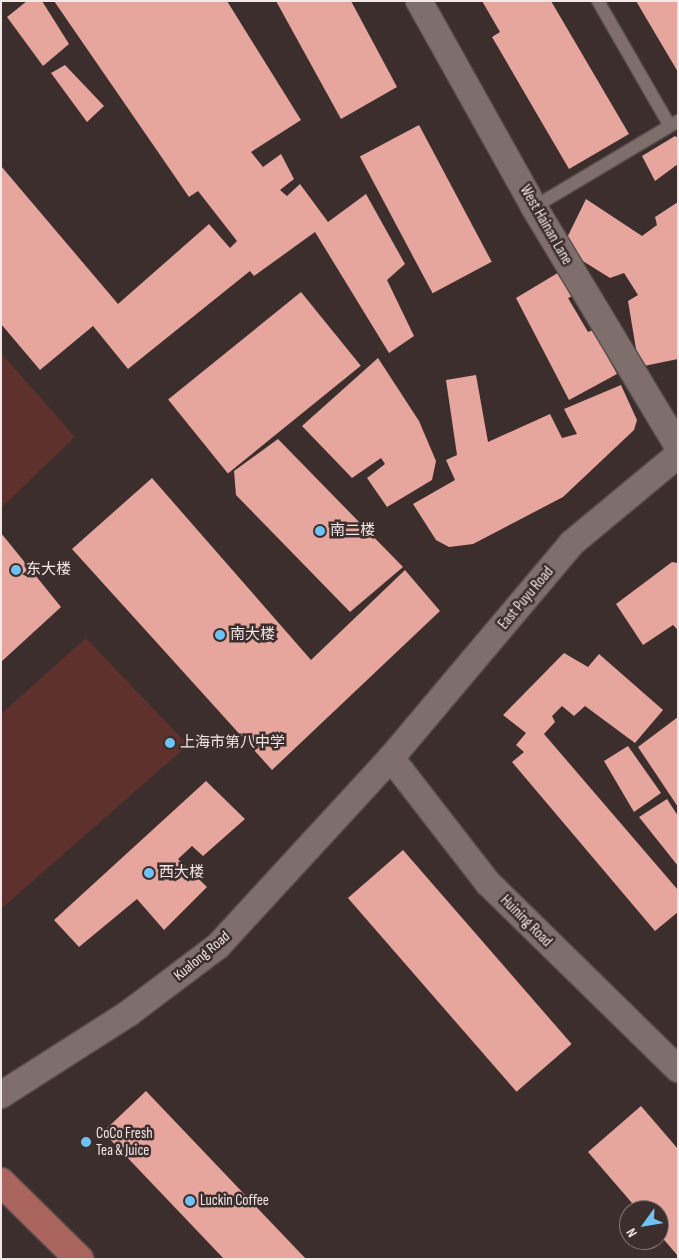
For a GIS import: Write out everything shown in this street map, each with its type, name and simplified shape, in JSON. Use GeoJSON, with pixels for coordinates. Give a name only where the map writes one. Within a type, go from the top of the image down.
{"type":"FeatureCollection","features":[{"type":"Feature","properties":{"kind":"main road"},"geometry":{"type":"LineString","coordinates":[[1,1182],[79,1259]]}},
{"type":"Feature","properties":{"kind":"street","name":"West Hainan Lane"},"geometry":{"type":"LineString","coordinates":[[419,1],[534,207],[678,446]]}},
{"type":"Feature","properties":{"kind":"street","name":"East Puyu Road"},"geometry":{"type":"LineString","coordinates":[[391,758],[572,543],[678,455]]}},
{"type":"Feature","properties":{"kind":"street","name":"Huining Road"},"geometry":{"type":"LineString","coordinates":[[391,758],[488,883],[678,1069]]}},
{"type":"Feature","properties":{"kind":"street","name":"Kualong Road"},"geometry":{"type":"LineString","coordinates":[[1,1095],[129,1013],[218,946],[391,758]]}},
{"type":"Feature","properties":{"kind":"lane"},"geometry":{"type":"LineString","coordinates":[[534,207],[674,123],[598,1]]}},
{"type":"Feature","properties":{"kind":"shaded area"},"geometry":{"type":"Polygon","coordinates":[[[1,353],[75,437],[1,508],[1,353]]]}},
{"type":"Feature","properties":{"kind":"shaded area"},"geometry":{"type":"Polygon","coordinates":[[[86,638],[188,745],[1,909],[1,714],[86,638]]]}},
{"type":"Feature","properties":{"kind":"building"},"geometry":{"type":"Polygon","coordinates":[[[27,1],[42,1],[69,44],[43,66],[7,17],[27,1]]]}},
{"type":"Feature","properties":{"kind":"building"},"geometry":{"type":"Polygon","coordinates":[[[54,1],[227,1],[301,120],[251,152],[263,167],[281,154],[294,179],[280,190],[287,196],[300,184],[328,222],[366,194],[405,264],[387,280],[414,336],[389,353],[315,232],[254,276],[250,271],[128,369],[93,326],[40,370],[1,324],[1,166],[118,304],[209,224],[230,248],[237,241],[198,191],[189,197],[54,1]]]}},
{"type":"Feature","properties":{"kind":"building"},"geometry":{"type":"Polygon","coordinates":[[[276,1],[351,1],[397,87],[341,119],[276,1]]]}},
{"type":"Feature","properties":{"kind":"building"},"geometry":{"type":"Polygon","coordinates":[[[482,1],[551,1],[629,134],[569,169],[492,37],[500,32],[482,1]]]}},
{"type":"Feature","properties":{"kind":"building"},"geometry":{"type":"Polygon","coordinates":[[[636,1],[678,1],[678,72],[636,1]]]}},
{"type":"Feature","properties":{"kind":"building"},"geometry":{"type":"Polygon","coordinates":[[[65,65],[104,106],[87,122],[51,73],[65,65]]]}},
{"type":"Feature","properties":{"kind":"building"},"geometry":{"type":"Polygon","coordinates":[[[419,125],[492,262],[433,293],[360,156],[419,125]]]}},
{"type":"Feature","properties":{"kind":"building"},"geometry":{"type":"Polygon","coordinates":[[[675,136],[678,138],[678,164],[655,181],[642,156],[675,136]]]}},
{"type":"Feature","properties":{"kind":"building"},"geometry":{"type":"Polygon","coordinates":[[[586,199],[642,236],[657,225],[655,217],[678,202],[678,359],[639,367],[628,301],[638,295],[624,273],[610,278],[562,248],[586,199]]]}},
{"type":"Feature","properties":{"kind":"building"},"geometry":{"type":"Polygon","coordinates":[[[561,271],[573,296],[568,298],[588,332],[593,330],[617,374],[569,400],[516,298],[561,271]]]}},
{"type":"Feature","properties":{"kind":"building"},"geometry":{"type":"Polygon","coordinates":[[[301,292],[361,366],[228,473],[168,400],[301,292]]]}},
{"type":"Feature","properties":{"kind":"building"},"geometry":{"type":"Polygon","coordinates":[[[378,358],[419,421],[436,461],[432,480],[387,507],[367,478],[385,464],[381,458],[352,478],[302,426],[378,358]]]}},
{"type":"Feature","properties":{"kind":"building"},"geometry":{"type":"Polygon","coordinates":[[[476,375],[488,442],[550,414],[562,438],[577,434],[564,409],[621,385],[637,420],[634,430],[563,497],[473,544],[449,547],[436,540],[413,504],[455,480],[446,460],[457,455],[446,380],[476,375]]]}},
{"type":"Feature","properties":{"kind":"building","name":"南二楼"},"geometry":{"type":"Polygon","coordinates":[[[278,439],[403,567],[350,612],[236,495],[234,471],[278,439]]]}},
{"type":"Feature","properties":{"kind":"building","name":"南大楼"},"geometry":{"type":"Polygon","coordinates":[[[152,478],[311,660],[405,570],[440,611],[272,770],[72,549],[152,478]]]}},
{"type":"Feature","properties":{"kind":"building","name":"东大楼"},"geometry":{"type":"Polygon","coordinates":[[[1,533],[61,607],[1,662],[1,533]]]}},
{"type":"Feature","properties":{"kind":"building"},"geometry":{"type":"Polygon","coordinates":[[[672,562],[678,563],[678,630],[673,625],[643,645],[616,604],[672,562]]]}},
{"type":"Feature","properties":{"kind":"building"},"geometry":{"type":"Polygon","coordinates":[[[564,653],[588,667],[599,654],[663,710],[635,743],[585,706],[574,716],[562,706],[552,716],[555,722],[544,734],[678,890],[678,912],[655,931],[512,762],[524,752],[516,745],[526,733],[503,715],[564,653]]]}},
{"type":"Feature","properties":{"kind":"building"},"geometry":{"type":"Polygon","coordinates":[[[678,717],[678,807],[638,747],[678,717]]]}},
{"type":"Feature","properties":{"kind":"building"},"geometry":{"type":"Polygon","coordinates":[[[628,746],[661,793],[634,812],[604,761],[628,746]]]}},
{"type":"Feature","properties":{"kind":"building","name":"西大楼"},"geometry":{"type":"Polygon","coordinates":[[[206,781],[245,819],[203,856],[192,846],[178,859],[207,887],[164,930],[137,899],[79,947],[54,920],[206,781]]]}},
{"type":"Feature","properties":{"kind":"building"},"geometry":{"type":"Polygon","coordinates":[[[667,799],[678,816],[678,866],[639,817],[667,799]]]}},
{"type":"Feature","properties":{"kind":"building"},"geometry":{"type":"Polygon","coordinates":[[[403,850],[572,1044],[517,1092],[348,898],[403,850]]]}},
{"type":"Feature","properties":{"kind":"building"},"geometry":{"type":"Polygon","coordinates":[[[146,1091],[306,1259],[224,1259],[103,1132],[146,1091]]]}},
{"type":"Feature","properties":{"kind":"building"},"geometry":{"type":"Polygon","coordinates":[[[641,1106],[678,1149],[678,1256],[669,1246],[669,1200],[629,1200],[588,1152],[641,1106]]]}},
{"type":"Feature","properties":{"kind":"place","name":"南二楼"},"geometry":{"type":"Point","coordinates":[320,531]}},
{"type":"Feature","properties":{"kind":"place","name":"东大楼"},"geometry":{"type":"Point","coordinates":[16,570]}},
{"type":"Feature","properties":{"kind":"place","name":"南大楼"},"geometry":{"type":"Point","coordinates":[220,635]}},
{"type":"Feature","properties":{"kind":"place","name":"上海市第八中学"},"geometry":{"type":"Point","coordinates":[170,743]}},
{"type":"Feature","properties":{"kind":"place","name":"西大楼"},"geometry":{"type":"Point","coordinates":[149,873]}},
{"type":"Feature","properties":{"kind":"place","name":"CoCo Fresh Tea & Juice"},"geometry":{"type":"Point","coordinates":[86,1142]}},
{"type":"Feature","properties":{"kind":"place","name":"Luckin Coffee"},"geometry":{"type":"Point","coordinates":[190,1201]}}]}
